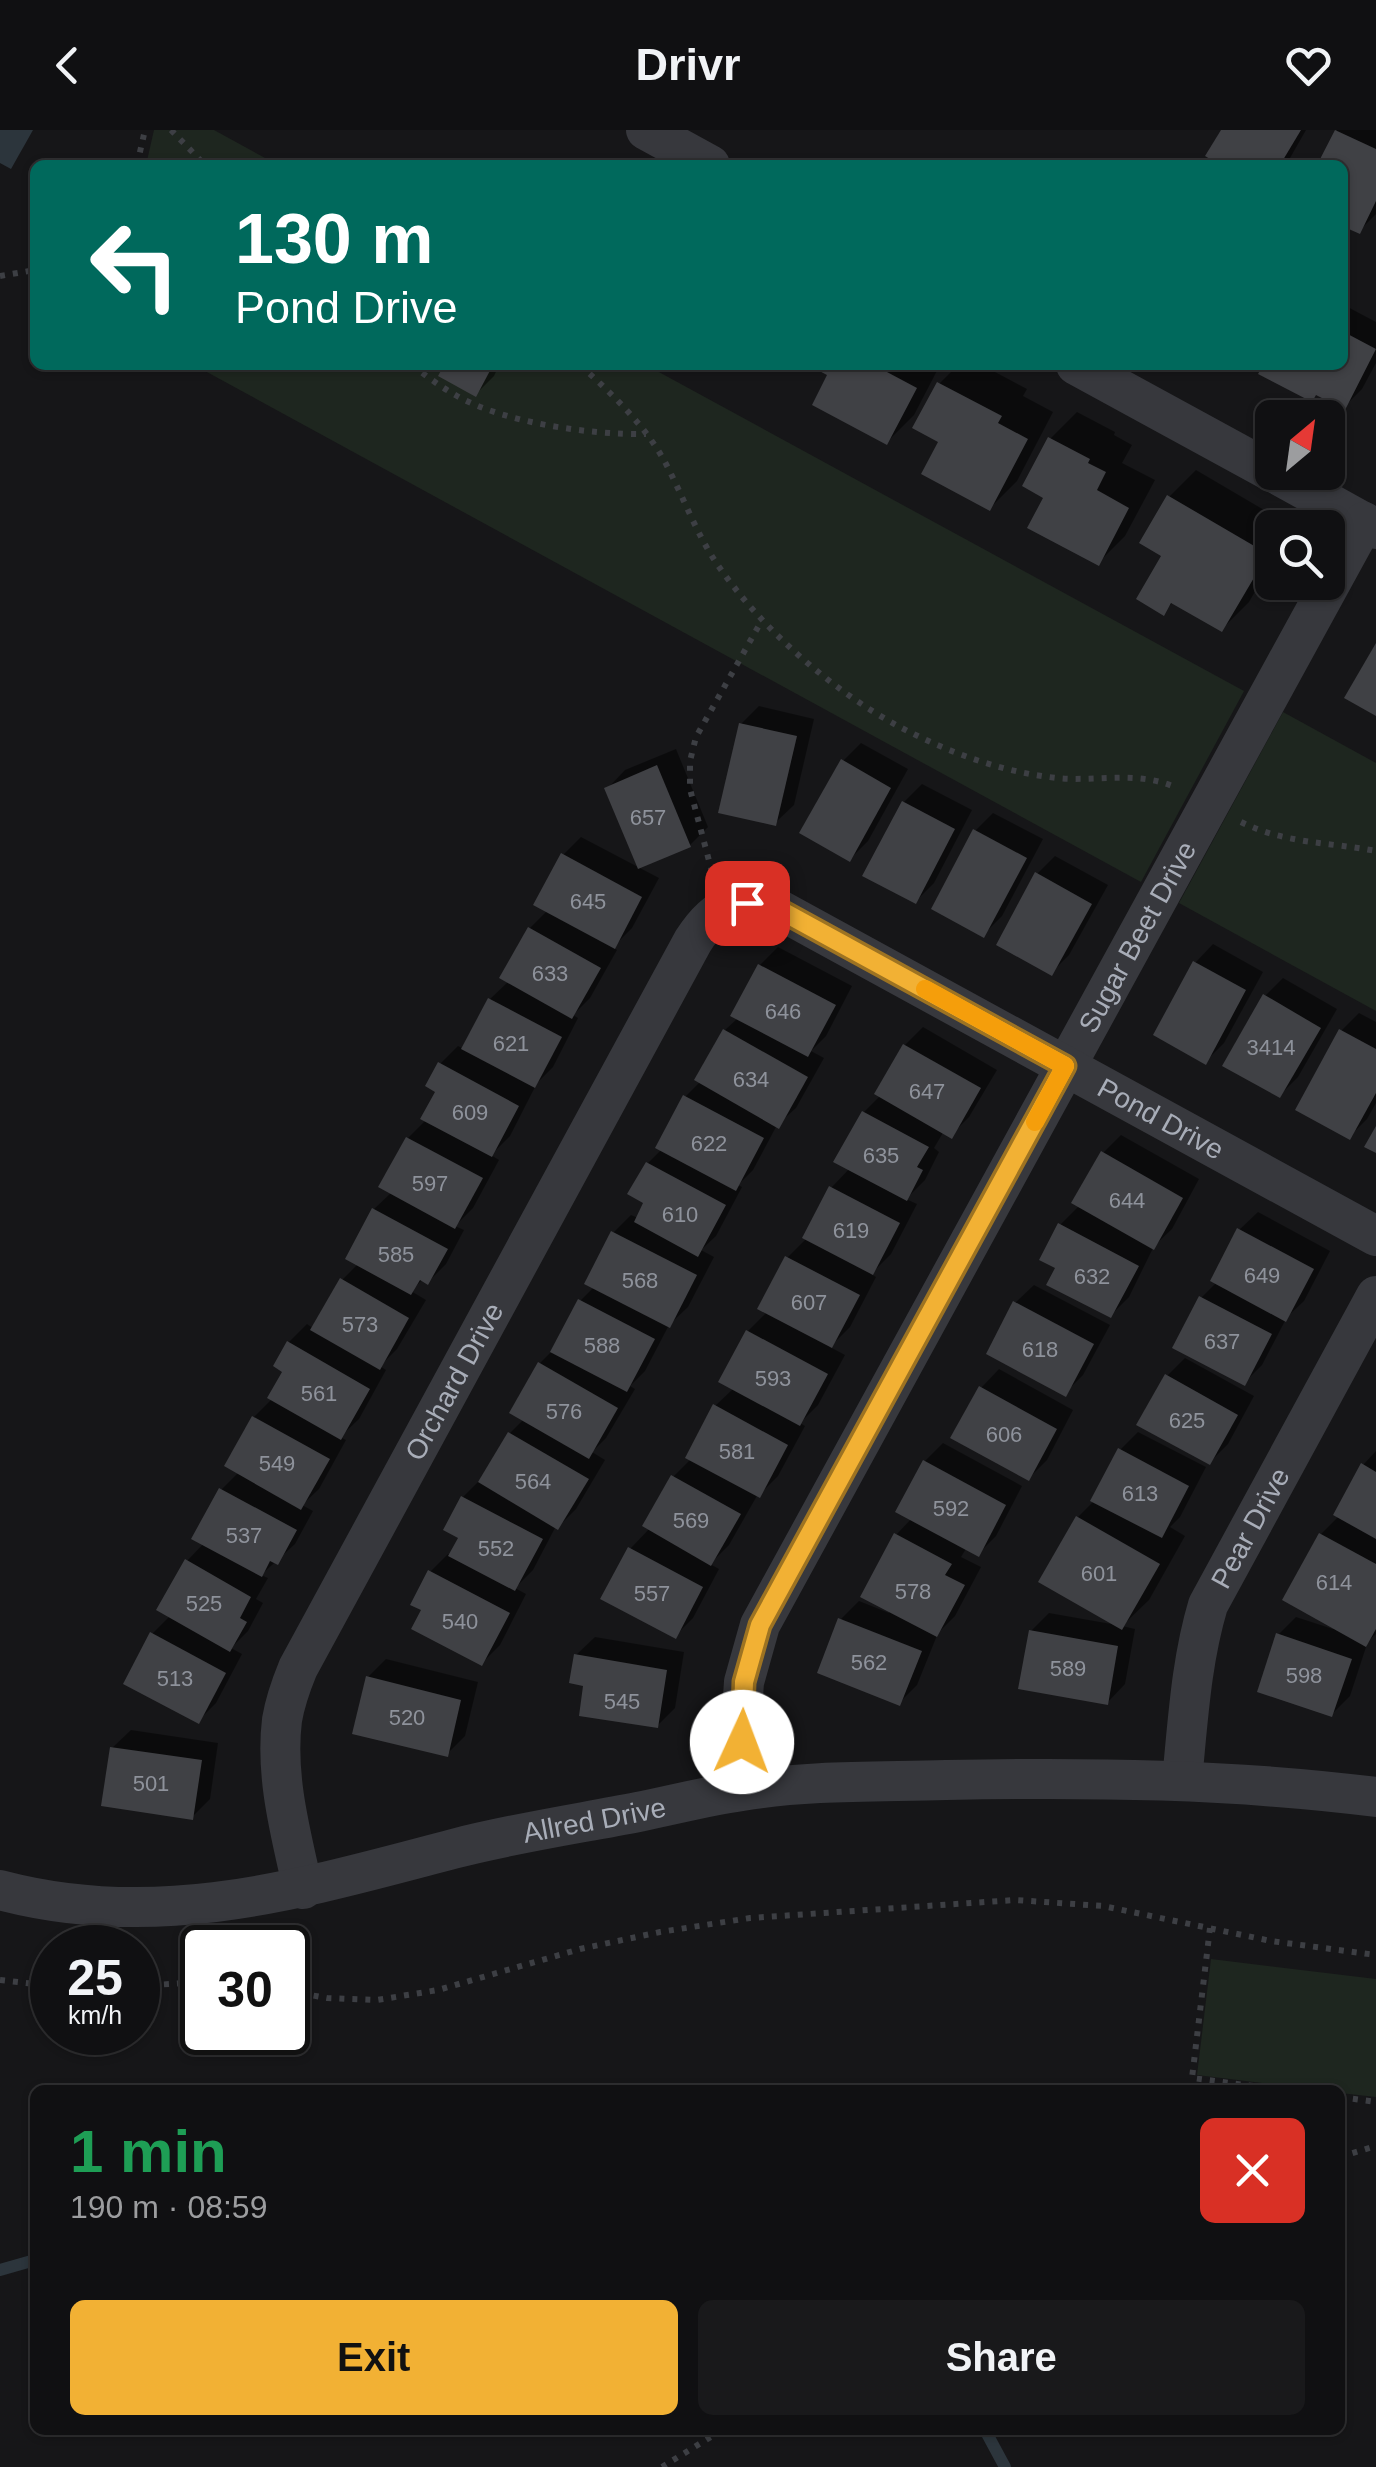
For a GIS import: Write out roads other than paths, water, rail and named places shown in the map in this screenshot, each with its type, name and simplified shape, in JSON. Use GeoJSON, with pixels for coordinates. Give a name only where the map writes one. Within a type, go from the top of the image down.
{"type":"FeatureCollection","features":[{"type":"Feature","properties":{"kind":"street"},"geometry":{"type":"LineString","coordinates":[[646,130],[701,160]]}},
{"type":"Feature","properties":{"kind":"street"},"geometry":{"type":"LineString","coordinates":[[1085,370],[1255,462]]}},
{"type":"Feature","properties":{"kind":"street"},"geometry":{"type":"LineString","coordinates":[[1305,490],[1370,526]]}},
{"type":"Feature","properties":{"kind":"street","name":"Sugar Beet Drive"},"geometry":{"type":"LineString","coordinates":[[744,1790],[744,1682],[760,1625],[1065,1066],[1370,526]]}},
{"type":"Feature","properties":{"kind":"street","name":"Pond Drive"},"geometry":{"type":"LineString","coordinates":[[722,892],[747,903],[780,910],[1376,1236]]}},
{"type":"Feature","properties":{"kind":"street","name":"Orchard Drive"},"geometry":{"type":"LineString","coordinates":[[302,1889],[281,1775],[282,1720],[298,1668],[693,941],[718,911],[722,892]]}},
{"type":"Feature","properties":{"kind":"street","name":"Pear Drive"},"geometry":{"type":"LineString","coordinates":[[1182,1780],[1192,1670],[1208,1605],[1376,1296]]}},
{"type":"Feature","properties":{"kind":"street","name":"Allred Drive"},"geometry":{"type":"LineString","coordinates":[[0,1890],[70,1904],[122,1908],[227,1902],[302,1889],[546,1828],[744,1790],[841,1782],[1182,1780],[1376,1797]]}},
{"type":"Feature","properties":{"kind":"waterway"},"geometry":{"type":"LineString","coordinates":[[0,2270],[30,2261]]}},
{"type":"Feature","properties":{"kind":"waterway"},"geometry":{"type":"LineString","coordinates":[[988,2435],[1005,2467]]}}]}
